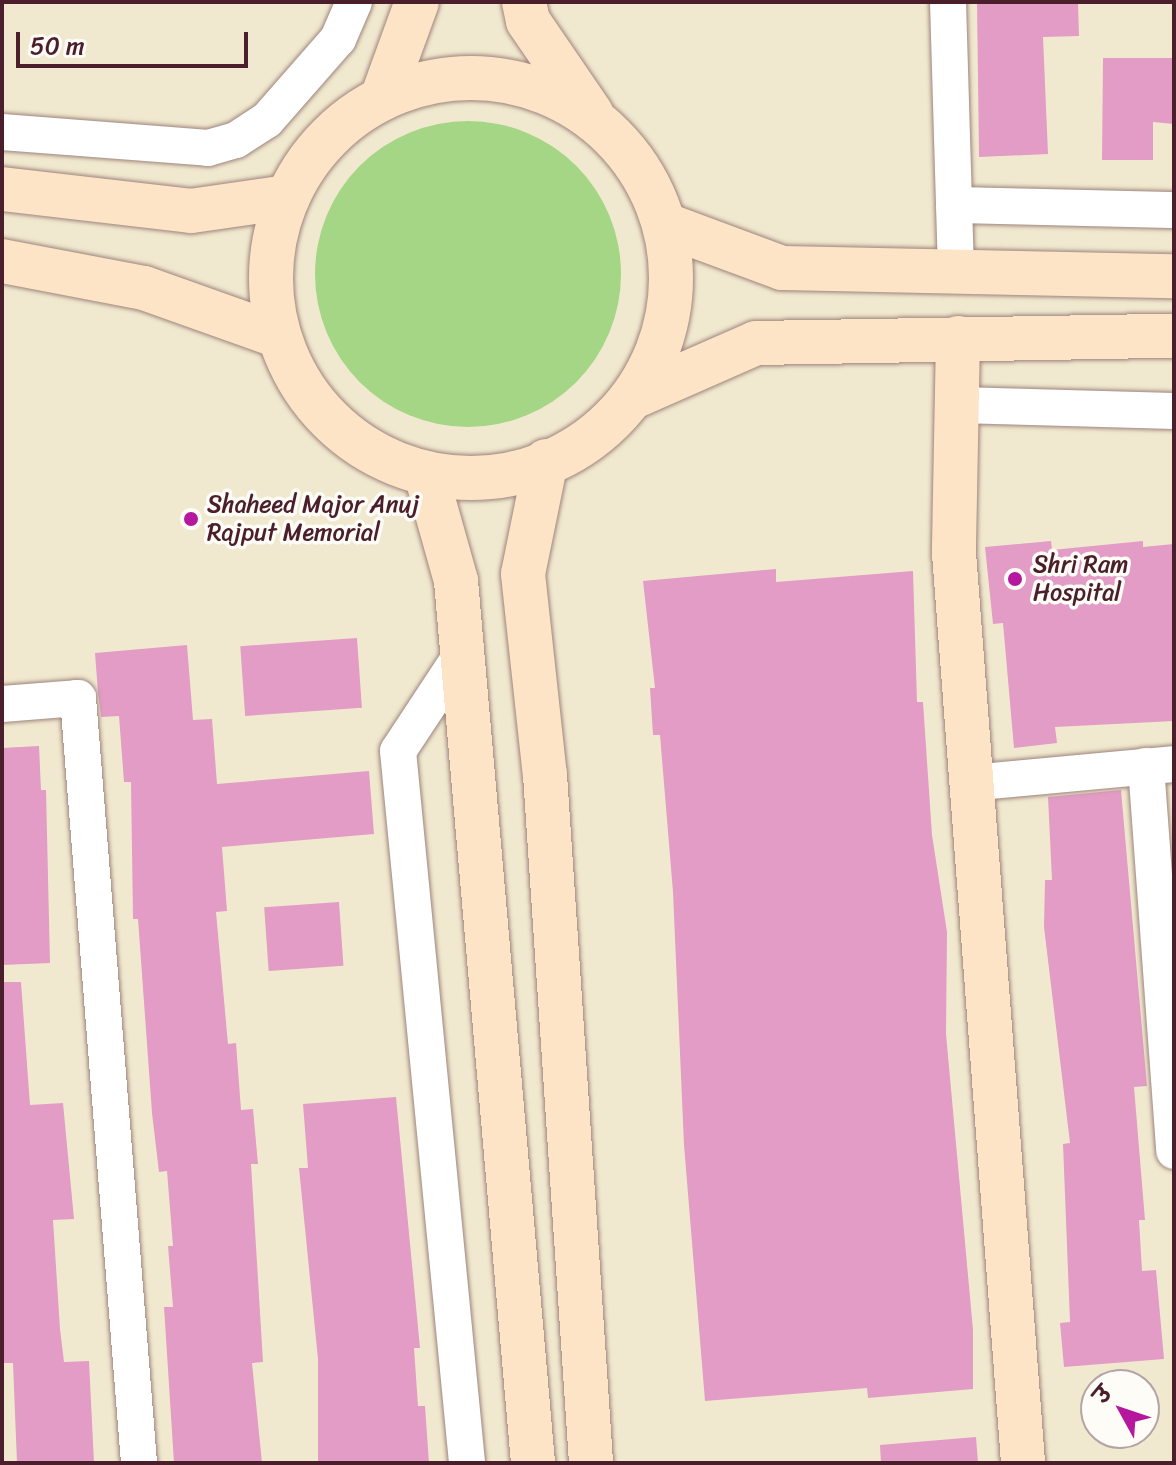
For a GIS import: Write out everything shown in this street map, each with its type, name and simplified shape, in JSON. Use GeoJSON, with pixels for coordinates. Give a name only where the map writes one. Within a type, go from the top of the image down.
{"type":"FeatureCollection","features":[{"type":"Feature","properties":{"kind":"street"},"geometry":{"type":"LineString","coordinates":[[2,132],[208,148],[236,140],[267,120],[338,39],[354,2]]}},
{"type":"Feature","properties":{"kind":"street"},"geometry":{"type":"LineString","coordinates":[[382,98],[417,2]]}},
{"type":"Feature","properties":{"kind":"street"},"geometry":{"type":"LineString","coordinates":[[524,2],[528,21],[595,118],[646,176],[666,225],[672,289],[664,336],[633,397]]}},
{"type":"Feature","properties":{"kind":"street"},"geometry":{"type":"LineString","coordinates":[[948,2],[956,272]]}},
{"type":"Feature","properties":{"kind":"street"},"geometry":{"type":"LineString","coordinates":[[595,118],[533,86],[455,77],[382,98],[331,134],[288,197],[271,268],[279,336],[300,383],[329,421],[362,447],[426,474],[509,476],[580,447],[633,397],[756,343],[1174,336]]}},
{"type":"Feature","properties":{"kind":"street"},"geometry":{"type":"LineString","coordinates":[[2,189],[191,211],[288,197]]}},
{"type":"Feature","properties":{"kind":"street"},"geometry":{"type":"LineString","coordinates":[[954,205],[1174,210]]}},
{"type":"Feature","properties":{"kind":"street"},"geometry":{"type":"LineString","coordinates":[[666,225],[782,268],[1174,276]]}},
{"type":"Feature","properties":{"kind":"street"},"geometry":{"type":"LineString","coordinates":[[2,261],[144,288],[279,336]]}},
{"type":"Feature","properties":{"kind":"street"},"geometry":{"type":"LineString","coordinates":[[958,338],[954,553],[1023,1463]]}},
{"type":"Feature","properties":{"kind":"street"},"geometry":{"type":"LineString","coordinates":[[959,405],[1174,411]]}},
{"type":"Feature","properties":{"kind":"street"},"geometry":{"type":"LineString","coordinates":[[546,461],[523,574],[545,775],[591,1463]]}},
{"type":"Feature","properties":{"kind":"street"},"geometry":{"type":"LineString","coordinates":[[426,474],[456,581],[533,1463]]}},
{"type":"Feature","properties":{"kind":"street"},"geometry":{"type":"LineString","coordinates":[[462,654],[398,751],[467,1463]]}},
{"type":"Feature","properties":{"kind":"street"},"geometry":{"type":"LineString","coordinates":[[2,704],[78,698],[139,1463]]}},
{"type":"Feature","properties":{"kind":"street"},"geometry":{"type":"LineString","coordinates":[[970,783],[1160,765],[1174,1151]]}},
{"type":"Feature","properties":{"kind":"green space"},"geometry":{"type":"Polygon","coordinates":[[[453,121],[483,121],[513,127],[540,139],[565,155],[587,177],[615,229],[621,289],[610,333],[587,371],[565,393],[513,421],[483,427],[453,427],[423,421],[396,409],[371,393],[349,371],[321,319],[315,289],[315,259],[321,229],[333,202],[349,177],[371,155],[423,127],[453,121]]]}},
{"type":"Feature","properties":{"kind":"building"},"geometry":{"type":"Polygon","coordinates":[[[977,2],[1078,2],[1079,36],[1043,37],[1048,154],[979,157],[977,2]]]}},
{"type":"Feature","properties":{"kind":"building"},"geometry":{"type":"Polygon","coordinates":[[[1103,58],[1174,58],[1174,124],[1153,122],[1153,160],[1102,160],[1103,58]]]}},
{"type":"Feature","properties":{"kind":"building"},"geometry":{"type":"Polygon","coordinates":[[[1051,541],[1052,550],[1143,541],[1143,547],[1174,544],[1174,721],[1055,727],[1057,743],[1014,748],[1003,623],[993,624],[985,547],[1051,541]]]}},
{"type":"Feature","properties":{"kind":"building"},"geometry":{"type":"Polygon","coordinates":[[[776,569],[776,582],[913,571],[917,702],[923,702],[932,835],[947,932],[946,1034],[973,1330],[973,1389],[868,1398],[867,1388],[705,1401],[684,1145],[673,892],[660,735],[653,735],[650,688],[655,688],[643,581],[776,569]]]}},
{"type":"Feature","properties":{"kind":"building"},"geometry":{"type":"Polygon","coordinates":[[[357,638],[362,708],[245,716],[240,646],[357,638]]]}},
{"type":"Feature","properties":{"kind":"building"},"geometry":{"type":"Polygon","coordinates":[[[187,645],[193,720],[212,719],[217,784],[369,771],[374,834],[222,847],[227,911],[216,912],[228,1044],[236,1043],[241,1110],[253,1109],[258,1164],[251,1164],[263,1362],[252,1363],[262,1463],[174,1463],[164,1307],[173,1307],[168,1246],[173,1246],[167,1171],[159,1172],[152,1113],[138,919],[133,919],[131,782],[124,782],[119,716],[101,717],[98,693],[95,653],[187,645]]]}},
{"type":"Feature","properties":{"kind":"building"},"geometry":{"type":"Polygon","coordinates":[[[39,746],[41,790],[46,790],[50,963],[2,965],[2,748],[39,746]]]}},
{"type":"Feature","properties":{"kind":"building"},"geometry":{"type":"Polygon","coordinates":[[[1121,790],[1147,1086],[1134,1087],[1145,1220],[1139,1220],[1142,1271],[1156,1270],[1164,1359],[1064,1367],[1060,1323],[1070,1322],[1063,1144],[1070,1143],[1044,927],[1045,880],[1052,880],[1048,797],[1121,790]]]}},
{"type":"Feature","properties":{"kind":"building"},"geometry":{"type":"Polygon","coordinates":[[[339,902],[343,966],[269,971],[264,907],[339,902]]]}},
{"type":"Feature","properties":{"kind":"building"},"geometry":{"type":"Polygon","coordinates":[[[2,982],[21,982],[30,1105],[63,1103],[74,1219],[53,1220],[60,1329],[64,1362],[89,1361],[94,1463],[17,1463],[13,1363],[3,1363],[2,982]]]}},
{"type":"Feature","properties":{"kind":"building"},"geometry":{"type":"Polygon","coordinates":[[[396,1097],[420,1348],[414,1348],[418,1406],[425,1406],[429,1463],[318,1463],[318,1359],[299,1168],[308,1168],[303,1104],[396,1097]]]}},
{"type":"Feature","properties":{"kind":"building"},"geometry":{"type":"Polygon","coordinates":[[[976,1437],[978,1463],[881,1463],[880,1445],[976,1437]]]}},
{"type":"Feature","properties":{"kind":"place","name":"Shaheed Major Anuj Rajput Memorial"},"geometry":{"type":"Point","coordinates":[191,519]}},
{"type":"Feature","properties":{"kind":"place","name":"Shri Ram Hospital"},"geometry":{"type":"Point","coordinates":[1015,579]}}]}
